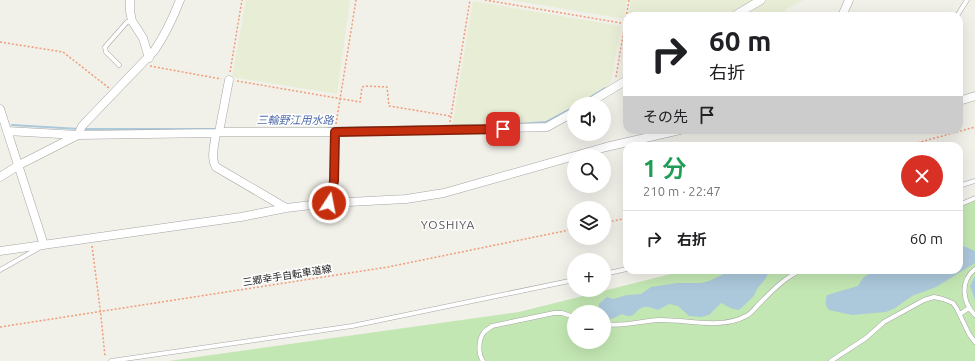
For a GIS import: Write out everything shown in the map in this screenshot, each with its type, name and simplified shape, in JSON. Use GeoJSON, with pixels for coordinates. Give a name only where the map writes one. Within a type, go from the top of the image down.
{"type":"FeatureCollection","features":[{"type":"Feature","properties":{"kind":"street"},"geometry":{"type":"LineString","coordinates":[[130,0],[132,21],[142,38],[149,58]]}},
{"type":"Feature","properties":{"kind":"street"},"geometry":{"type":"LineString","coordinates":[[0,177],[19,165],[78,135],[82,126],[149,58],[161,41],[175,14],[180,0]]}},
{"type":"Feature","properties":{"kind":"street"},"geometry":{"type":"LineString","coordinates":[[741,12],[761,0]]}},
{"type":"Feature","properties":{"kind":"street"},"geometry":{"type":"LineString","coordinates":[[844,12],[850,0]]}},
{"type":"Feature","properties":{"kind":"street"},"geometry":{"type":"LineString","coordinates":[[229,80],[213,163],[216,167],[286,208]]}},
{"type":"Feature","properties":{"kind":"street"},"geometry":{"type":"LineString","coordinates":[[599,97],[623,83]]}},
{"type":"Feature","properties":{"kind":"street"},"geometry":{"type":"LineString","coordinates":[[963,100],[975,96]]}},
{"type":"Feature","properties":{"kind":"street"},"geometry":{"type":"LineString","coordinates":[[0,109],[44,245]]}},
{"type":"Feature","properties":{"kind":"street"},"geometry":{"type":"LineString","coordinates":[[7,131],[78,135],[449,130],[547,127],[567,116]]}},
{"type":"Feature","properties":{"kind":"street"},"geometry":{"type":"LineString","coordinates":[[646,138],[652,134]]}},
{"type":"Feature","properties":{"kind":"street"},"geometry":{"type":"LineString","coordinates":[[629,142],[663,134]]}},
{"type":"Feature","properties":{"kind":"street"},"geometry":{"type":"LineString","coordinates":[[0,251],[241,217],[286,208],[329,203],[406,199],[444,193],[623,143]]}},
{"type":"Feature","properties":{"kind":"lane"},"geometry":{"type":"LineString","coordinates":[[960,12],[967,0]]}},
{"type":"Feature","properties":{"kind":"lane"},"geometry":{"type":"LineString","coordinates":[[119,65],[106,52],[105,47],[127,22],[132,21]]}},
{"type":"Feature","properties":{"kind":"lane"},"geometry":{"type":"LineString","coordinates":[[329,203],[334,181],[335,132]]}},
{"type":"Feature","properties":{"kind":"lane"},"geometry":{"type":"LineString","coordinates":[[963,185],[975,181]]}},
{"type":"Feature","properties":{"kind":"lane"},"geometry":{"type":"LineString","coordinates":[[963,203],[975,198]]}},
{"type":"Feature","properties":{"kind":"lane"},"geometry":{"type":"LineString","coordinates":[[0,270],[44,245]]}},
{"type":"Feature","properties":{"kind":"lane"},"geometry":{"type":"LineString","coordinates":[[975,269],[966,279],[964,287],[964,296],[969,308],[975,315]]}},
{"type":"Feature","properties":{"kind":"lane"},"geometry":{"type":"LineString","coordinates":[[611,272],[623,270]]}},
{"type":"Feature","properties":{"kind":"lane"},"geometry":{"type":"LineString","coordinates":[[611,324],[625,325],[658,320],[710,323],[735,320],[747,316],[783,282],[796,274]]}},
{"type":"Feature","properties":{"kind":"lane"},"geometry":{"type":"LineString","coordinates":[[111,361],[352,326],[567,281]]}},
{"type":"Feature","properties":{"kind":"lane"},"geometry":{"type":"LineString","coordinates":[[831,361],[866,338],[884,322],[924,300],[934,297],[953,303],[960,314],[968,334],[975,342]]}},
{"type":"Feature","properties":{"kind":"lane"},"geometry":{"type":"LineString","coordinates":[[960,314],[969,308]]}},
{"type":"Feature","properties":{"kind":"lane"},"geometry":{"type":"LineString","coordinates":[[483,361],[480,357],[480,341],[484,332],[492,326],[554,313],[567,315]]}},
{"type":"Feature","properties":{"kind":"path"},"geometry":{"type":"LineString","coordinates":[[229,80],[242,0]]}},
{"type":"Feature","properties":{"kind":"path"},"geometry":{"type":"LineString","coordinates":[[335,132],[356,0]]}},
{"type":"Feature","properties":{"kind":"path"},"geometry":{"type":"LineString","coordinates":[[449,130],[450,116],[470,0]]}},
{"type":"Feature","properties":{"kind":"path"},"geometry":{"type":"LineString","coordinates":[[485,0],[623,23]]}},
{"type":"Feature","properties":{"kind":"path"},"geometry":{"type":"LineString","coordinates":[[627,12],[629,0]]}},
{"type":"Feature","properties":{"kind":"path"},"geometry":{"type":"LineString","coordinates":[[615,88],[623,41]]}},
{"type":"Feature","properties":{"kind":"path"},"geometry":{"type":"LineString","coordinates":[[0,42],[63,52],[114,92]]}},
{"type":"Feature","properties":{"kind":"path"},"geometry":{"type":"LineString","coordinates":[[142,64],[360,102],[362,87],[387,87],[388,106],[450,116]]}},
{"type":"Feature","properties":{"kind":"path"},"geometry":{"type":"LineString","coordinates":[[963,130],[975,127]]}},
{"type":"Feature","properties":{"kind":"path"},"geometry":{"type":"LineString","coordinates":[[921,142],[950,134]]}},
{"type":"Feature","properties":{"kind":"path"},"geometry":{"type":"LineString","coordinates":[[611,221],[623,219]]}},
{"type":"Feature","properties":{"kind":"path","name":"三郷幸手自転車道線"},"geometry":{"type":"LineString","coordinates":[[0,327],[388,266],[567,230]]}},
{"type":"Feature","properties":{"kind":"path"},"geometry":{"type":"LineString","coordinates":[[90,238],[106,357]]}},
{"type":"Feature","properties":{"kind":"green space"},"geometry":{"type":"Polygon","coordinates":[[[246,0],[350,0],[337,94],[232,77],[246,0]]]}},
{"type":"Feature","properties":{"kind":"green space"},"geometry":{"type":"Polygon","coordinates":[[[511,0],[627,0],[625,12],[623,12],[623,19],[511,0]]]}},
{"type":"Feature","properties":{"kind":"green space"},"geometry":{"type":"Polygon","coordinates":[[[631,0],[752,0],[732,12],[629,12],[631,0]]]}},
{"type":"Feature","properties":{"kind":"green space"},"geometry":{"type":"Polygon","coordinates":[[[768,0],[803,0],[785,10],[786,12],[748,12],[768,0]]]}},
{"type":"Feature","properties":{"kind":"green space"},"geometry":{"type":"Polygon","coordinates":[[[473,1],[621,26],[610,85],[588,97],[567,97],[567,109],[545,121],[452,126],[473,1]]]}},
{"type":"Feature","properties":{"kind":"green space"},"geometry":{"type":"Polygon","coordinates":[[[975,198],[975,361],[169,361],[519,312],[579,297],[611,297],[611,289],[671,274],[963,274],[963,201],[975,198]]]}},
{"type":"Feature","properties":{"kind":"water"},"geometry":{"type":"Polygon","coordinates":[[[963,246],[975,251],[975,263],[963,270],[963,246]]]}},
{"type":"Feature","properties":{"kind":"water"},"geometry":{"type":"Polygon","coordinates":[[[724,274],[768,274],[754,296],[739,310],[721,303],[709,315],[701,317],[689,316],[678,306],[669,304],[658,310],[648,307],[641,308],[633,315],[627,316],[622,314],[611,319],[611,305],[599,305],[607,297],[613,299],[627,295],[641,294],[651,287],[678,283],[701,283],[724,274]]]}},
{"type":"Feature","properties":{"kind":"water"},"geometry":{"type":"Polygon","coordinates":[[[869,274],[957,274],[936,287],[912,296],[895,308],[886,312],[852,315],[829,310],[826,305],[827,295],[858,286],[863,278],[869,274]]]}},
{"type":"Feature","properties":{"kind":"water"},"geometry":{"type":"Polygon","coordinates":[[[975,276],[975,300],[970,286],[975,276]]]}},
{"type":"Feature","properties":{"kind":"waterway","name":"三輪野江用水路"},"geometry":{"type":"LineString","coordinates":[[590,97],[605,88]]}},
{"type":"Feature","properties":{"kind":"waterway","name":"三輪野江用水路"},"geometry":{"type":"LineString","coordinates":[[517,124],[546,122],[567,111]]}},
{"type":"Feature","properties":{"kind":"waterway","name":"三輪野江用水路"},"geometry":{"type":"LineString","coordinates":[[12,125],[79,129]]}},
{"type":"Feature","properties":{"kind":"waterway","name":"三輪野江用水路"},"geometry":{"type":"LineString","coordinates":[[328,128],[387,127]]}},
{"type":"Feature","properties":{"kind":"waterway","name":"三輪野江用水路"},"geometry":{"type":"LineString","coordinates":[[84,129],[217,129]]}},
{"type":"Feature","properties":{"kind":"district","name":"YOSHIYA"},"geometry":{"type":"Point","coordinates":[448,225]}},
{"type":"Feature","properties":{"kind":"route"},"geometry":{"type":"LineString","coordinates":[[329,203],[334,181],[335,132],[503,129]]}}]}
